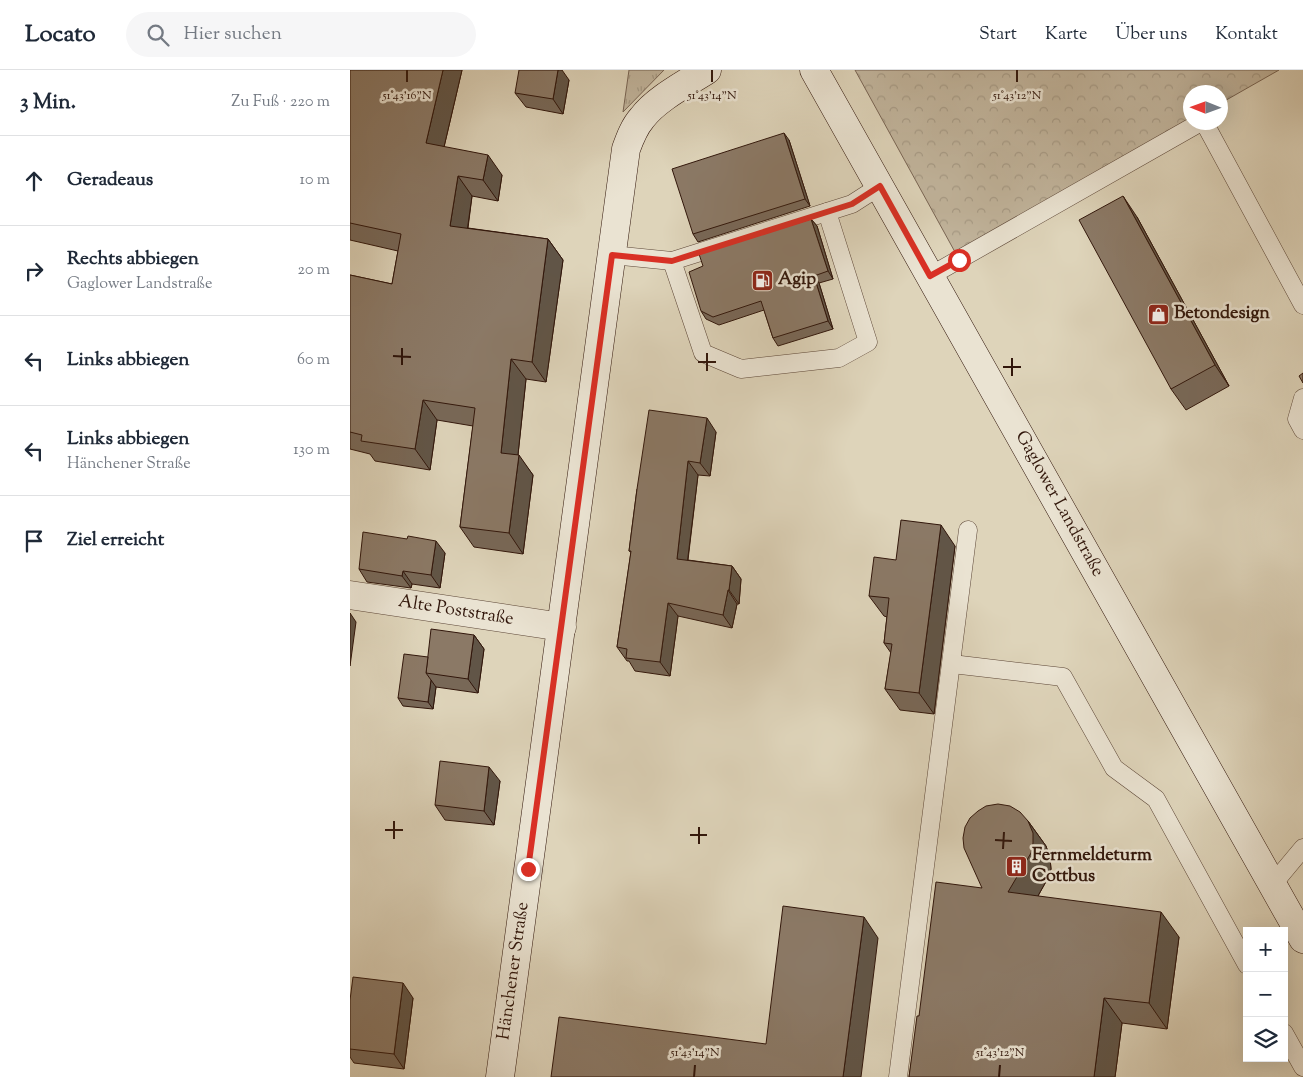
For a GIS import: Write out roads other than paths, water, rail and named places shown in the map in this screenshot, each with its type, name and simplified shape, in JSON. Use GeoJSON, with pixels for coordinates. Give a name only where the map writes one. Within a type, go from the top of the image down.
{"type":"FeatureCollection","features":[{"type":"Feature","properties":{"kind":"street","name":"Hänchener Straße"},"geometry":{"type":"LineString","coordinates":[[500,1077],[626,149],[632,133],[655,104],[707,70]]}},
{"type":"Feature","properties":{"kind":"street","name":"Gaglower Landstraße"},"geometry":{"type":"LineString","coordinates":[[814,70],[1303,938]]}},
{"type":"Feature","properties":{"kind":"street","name":"Alte Poststraße"},"geometry":{"type":"LineString","coordinates":[[350,595],[562,627]]}},
{"type":"Feature","properties":{"kind":"lane"},"geometry":{"type":"LineString","coordinates":[[930,276],[1188,130]]}},
{"type":"Feature","properties":{"kind":"lane"},"geometry":{"type":"LineString","coordinates":[[1206,130],[1303,305]]}},
{"type":"Feature","properties":{"kind":"lane"},"geometry":{"type":"LineString","coordinates":[[612,255],[672,261],[852,204],[880,186]]}},
{"type":"Feature","properties":{"kind":"lane"},"geometry":{"type":"LineString","coordinates":[[672,261],[703,353],[741,369],[839,358],[868,342],[827,212]]}},
{"type":"Feature","properties":{"kind":"lane"},"geometry":{"type":"LineString","coordinates":[[1303,398],[1297,419],[1303,430]]}},
{"type":"Feature","properties":{"kind":"lane"},"geometry":{"type":"LineString","coordinates":[[898,1077],[968,530]]}},
{"type":"Feature","properties":{"kind":"lane"},"geometry":{"type":"LineString","coordinates":[[952,664],[1063,676],[1114,768],[1156,800],[1243,958]]}},
{"type":"Feature","properties":{"kind":"lane"},"geometry":{"type":"LineString","coordinates":[[1273,884],[1303,848]]}},
{"type":"Feature","properties":{"kind":"lane"},"geometry":{"type":"LineString","coordinates":[[1288,1040],[1303,1067]]}},
{"type":"Feature","properties":{"kind":"place","name":"Agip"},"geometry":{"type":"Point","coordinates":[762,280]}},
{"type":"Feature","properties":{"kind":"place","name":"Betondesign"},"geometry":{"type":"Point","coordinates":[1158,314]}},
{"type":"Feature","properties":{"kind":"place","name":"Fernmeldeturm Cottbus"},"geometry":{"type":"Point","coordinates":[1016,866]}}]}
